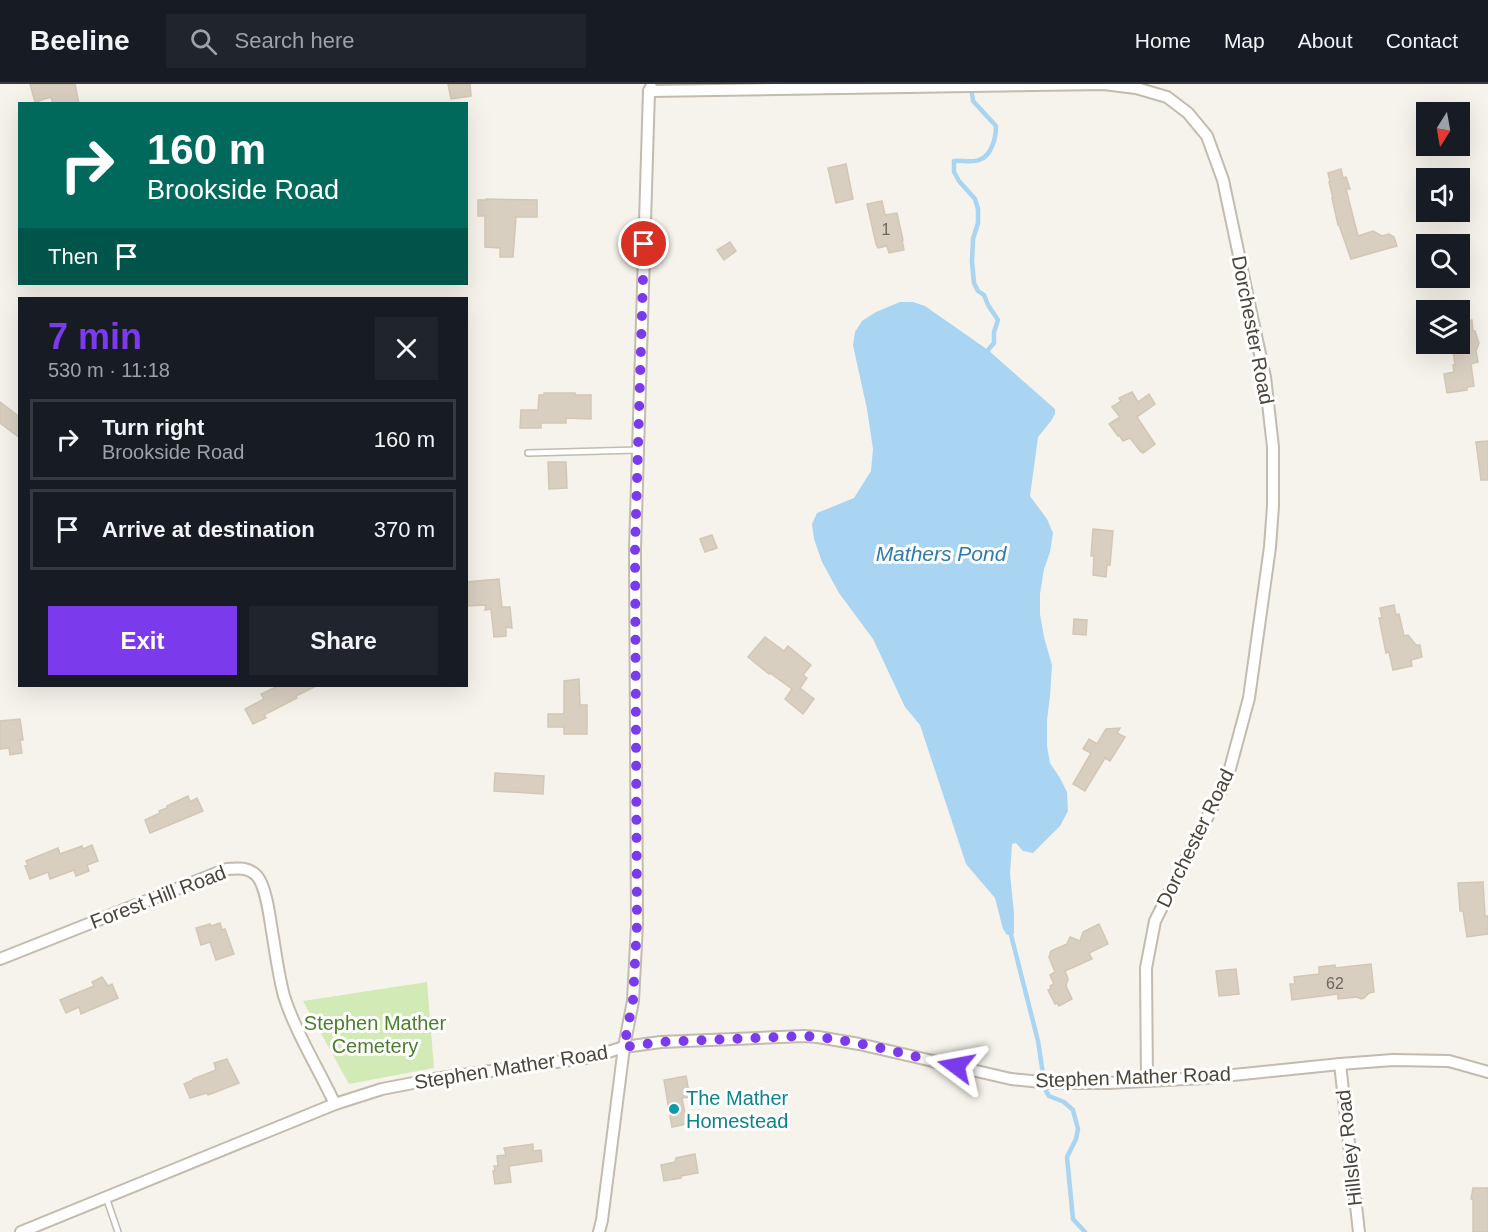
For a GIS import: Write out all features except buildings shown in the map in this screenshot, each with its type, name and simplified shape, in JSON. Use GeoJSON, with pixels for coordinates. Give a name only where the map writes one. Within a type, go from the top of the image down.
{"type":"FeatureCollection","features":[{"type":"Feature","properties":{"kind":"street","name":"Dorchester Road"},"geometry":{"type":"LineString","coordinates":[[650,87],[1104,84],[1136,88],[1167,97],[1188,113],[1207,136],[1223,180],[1265,377],[1273,447],[1273,506],[1270,547],[1249,698],[1227,776],[1155,921],[1146,968],[1147,1081]]}},
{"type":"Feature","properties":{"kind":"street"},"geometry":{"type":"LineString","coordinates":[[598,1232],[602,1220],[624,1047],[633,1000],[637,924],[635,549],[650,87]]}},
{"type":"Feature","properties":{"kind":"street","name":"Forest Hill Road"},"geometry":{"type":"LineString","coordinates":[[0,959],[227,868],[244,868],[256,874],[262,884],[285,996],[335,1104]]}},
{"type":"Feature","properties":{"kind":"street","name":"Stephen Mather Road"},"geometry":{"type":"LineString","coordinates":[[21,1232],[335,1104],[382,1089],[434,1078],[592,1057],[624,1047],[661,1042],[818,1037],[1032,1082],[1074,1084],[1204,1078],[1394,1060],[1449,1061],[1488,1071]]}},
{"type":"Feature","properties":{"kind":"street","name":"Hillsley Road"},"geometry":{"type":"LineString","coordinates":[[1340,1064],[1359,1232]]}},
{"type":"Feature","properties":{"kind":"lane"},"geometry":{"type":"LineString","coordinates":[[528,453],[638,450]]}},
{"type":"Feature","properties":{"kind":"lane"},"geometry":{"type":"LineString","coordinates":[[106,1197],[118,1232]]}},
{"type":"Feature","properties":{"kind":"green space","name":"Stephen Mather Cemetery"},"geometry":{"type":"Polygon","coordinates":[[[427,982],[434,1068],[349,1084],[303,1001],[427,982]]]}},
{"type":"Feature","properties":{"kind":"water","name":"Mathers Pond"},"geometry":{"type":"Polygon","coordinates":[[[900,302],[913,302],[925,306],[988,350],[1055,409],[1051,421],[1038,437],[1030,496],[1047,519],[1053,533],[1040,594],[1040,614],[1052,665],[1047,746],[1050,763],[1067,792],[1068,811],[1060,826],[1033,853],[1023,851],[1016,843],[1012,844],[1010,874],[1014,934],[1007,935],[1003,929],[995,898],[966,864],[920,725],[905,707],[873,639],[839,593],[822,562],[814,539],[812,524],[817,513],[854,498],[871,471],[873,449],[853,345],[855,332],[862,321],[900,302]]]}},
{"type":"Feature","properties":{"kind":"waterway"},"geometry":{"type":"LineString","coordinates":[[971,87],[973,101],[996,126],[992,146],[987,155],[979,160],[954,161],[954,172],[975,199],[978,209],[978,223],[973,239],[974,283],[978,291],[984,295],[998,320],[994,332],[994,343],[988,350],[988,354]]}},
{"type":"Feature","properties":{"kind":"waterway"},"geometry":{"type":"LineString","coordinates":[[1010,931],[1038,1041],[1043,1074]]}},
{"type":"Feature","properties":{"kind":"waterway"},"geometry":{"type":"LineString","coordinates":[[1046,1091],[1049,1096],[1064,1102],[1073,1110],[1078,1129],[1067,1157],[1073,1219],[1085,1232]]}},
{"type":"Feature","properties":{"kind":"place","name":"The Mather Homestead"},"geometry":{"type":"Point","coordinates":[674,1109]}},
{"type":"Feature","properties":{"kind":"route"},"geometry":{"type":"LineString","coordinates":[[644,244],[635,549],[637,924],[633,1000],[624,1047],[661,1042],[804,1036],[859,1044],[956,1066]]}}]}
